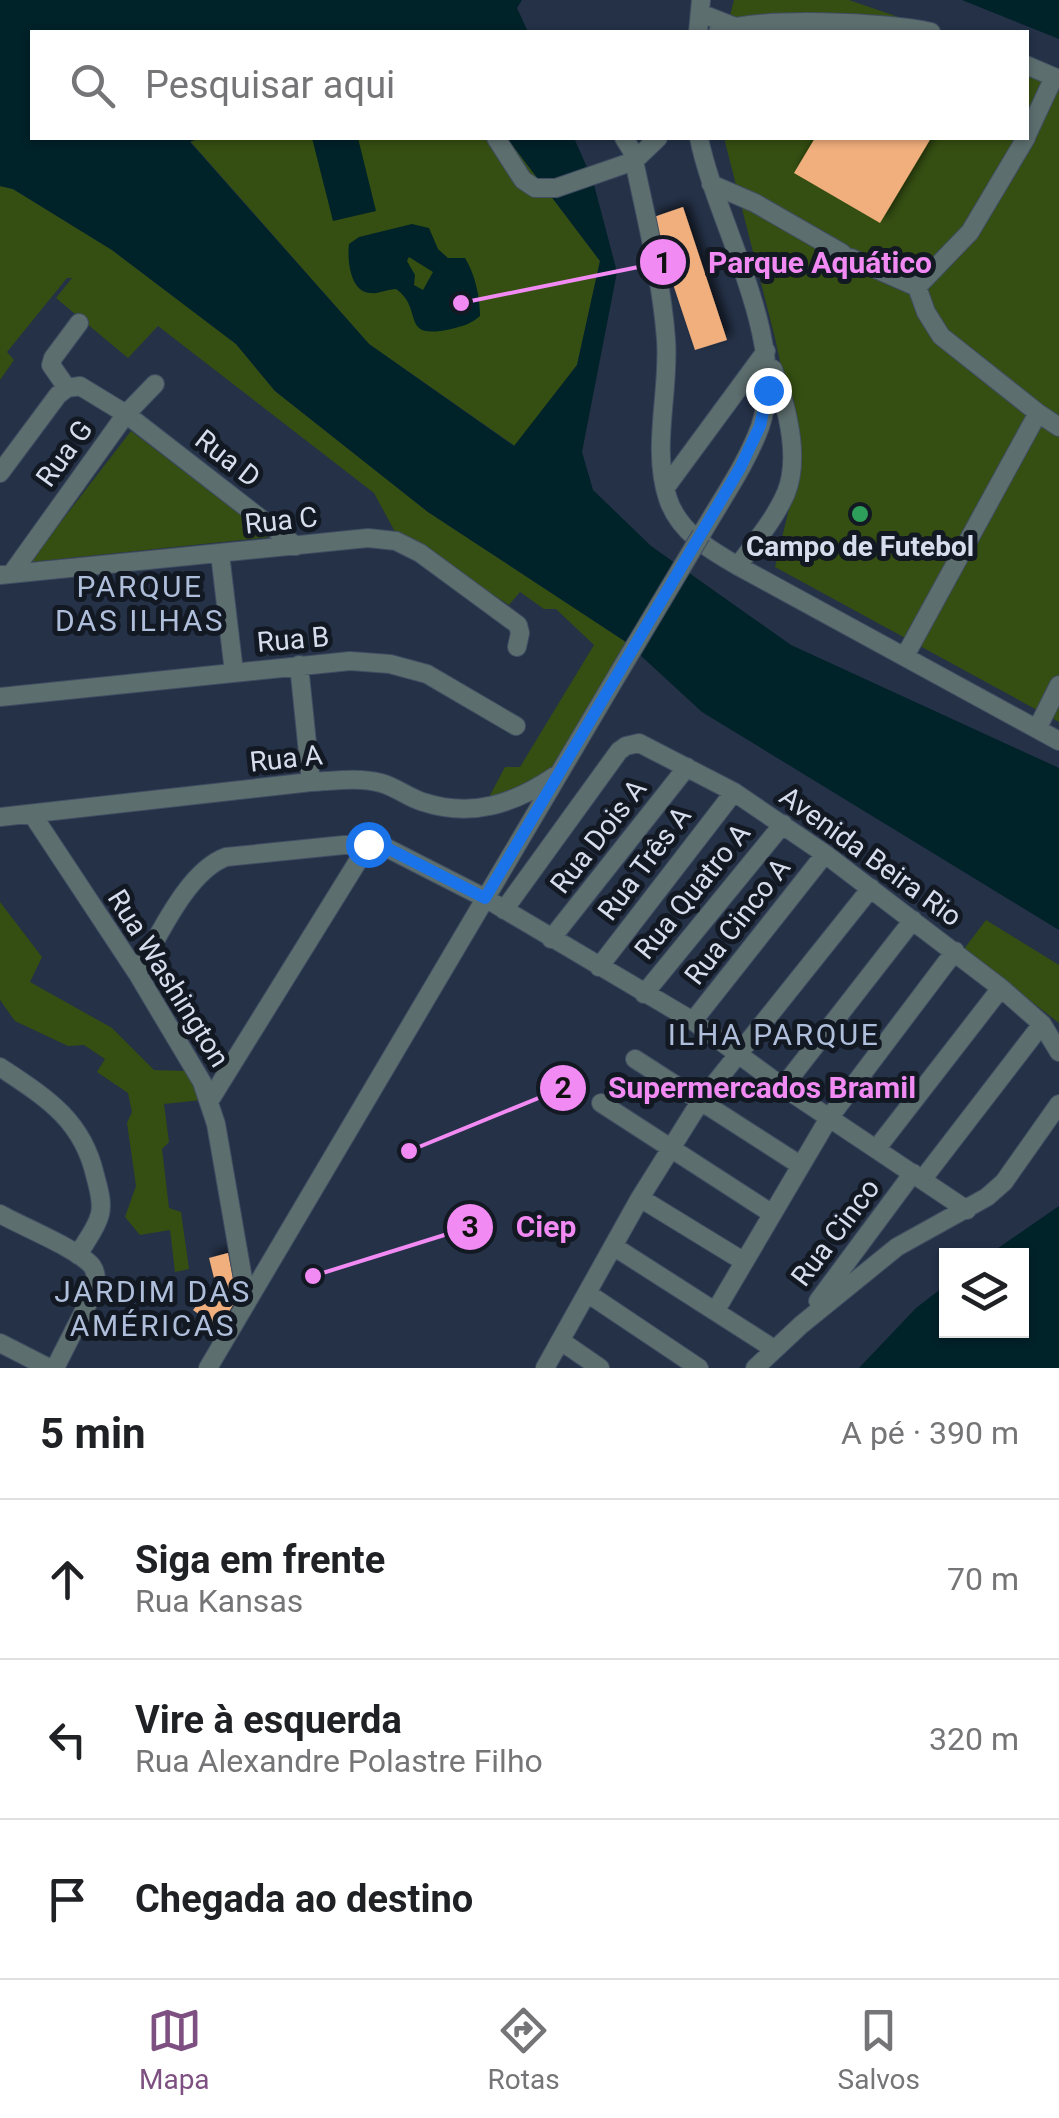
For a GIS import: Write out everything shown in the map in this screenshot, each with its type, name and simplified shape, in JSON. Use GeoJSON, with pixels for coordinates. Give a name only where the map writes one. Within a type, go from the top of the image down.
{"type":"FeatureCollection","features":[{"type":"Feature","properties":{"kind":"street"},"geometry":{"type":"LineString","coordinates":[[700,14],[726,29],[891,26],[918,30]]}},
{"type":"Feature","properties":{"kind":"street"},"geometry":{"type":"LineString","coordinates":[[1029,66],[1056,78],[1029,131]]}},
{"type":"Feature","properties":{"kind":"street"},"geometry":{"type":"LineString","coordinates":[[497,140],[523,180],[535,188],[556,188],[605,174],[630,145],[655,140]]}},
{"type":"Feature","properties":{"kind":"street"},"geometry":{"type":"LineString","coordinates":[[700,140],[784,405],[792,464],[786,492],[738,566]]}},
{"type":"Feature","properties":{"kind":"street"},"geometry":{"type":"LineString","coordinates":[[918,287],[970,232],[1024,140]]}},
{"type":"Feature","properties":{"kind":"street"},"geometry":{"type":"LineString","coordinates":[[630,145],[659,275],[666,343],[662,434],[666,488],[674,512],[686,529],[710,550],[738,566],[1059,741]]}},
{"type":"Feature","properties":{"kind":"street"},"geometry":{"type":"LineString","coordinates":[[711,184],[756,203],[847,256],[918,287],[926,312],[941,336],[1059,428]]}},
{"type":"Feature","properties":{"kind":"street"},"geometry":{"type":"LineString","coordinates":[[722,216],[756,203]]}},
{"type":"Feature","properties":{"kind":"street"},"geometry":{"type":"LineString","coordinates":[[0,473],[67,388],[53,372],[53,358],[80,324]]}},
{"type":"Feature","properties":{"kind":"street"},"geometry":{"type":"LineString","coordinates":[[666,488],[766,351]]}},
{"type":"Feature","properties":{"kind":"street"},"geometry":{"type":"LineString","coordinates":[[208,1368],[702,535],[760,426],[768,390],[766,351]]}},
{"type":"Feature","properties":{"kind":"street"},"geometry":{"type":"LineString","coordinates":[[126,414],[155,384]]}},
{"type":"Feature","properties":{"kind":"street","name":"Rua D"},"geometry":{"type":"LineString","coordinates":[[67,388],[90,389],[296,546]]}},
{"type":"Feature","properties":{"kind":"street"},"geometry":{"type":"LineString","coordinates":[[905,656],[1038,413]]}},
{"type":"Feature","properties":{"kind":"street","name":"Rua G"},"geometry":{"type":"LineString","coordinates":[[6,574],[126,414]]}},
{"type":"Feature","properties":{"kind":"street","name":"Rua C"},"geometry":{"type":"LineString","coordinates":[[6,574],[368,538],[396,540],[420,553],[518,625],[517,647]]}},
{"type":"Feature","properties":{"kind":"street"},"geometry":{"type":"LineString","coordinates":[[220,554],[234,672]]}},
{"type":"Feature","properties":{"kind":"street","name":"Rua B"},"geometry":{"type":"LineString","coordinates":[[0,697],[299,666],[390,664],[428,674],[516,726]]}},
{"type":"Feature","properties":{"kind":"street"},"geometry":{"type":"LineString","coordinates":[[299,666],[311,782]]}},
{"type":"Feature","properties":{"kind":"street"},"geometry":{"type":"LineString","coordinates":[[1037,729],[1059,685]]}},
{"type":"Feature","properties":{"kind":"street","name":"Avenida Beira Rio"},"geometry":{"type":"LineString","coordinates":[[504,910],[626,746],[639,743],[734,792],[871,888],[1001,988],[1042,1024],[1059,1052]]}},
{"type":"Feature","properties":{"kind":"street","name":"Rua Dois A"},"geometry":{"type":"LineString","coordinates":[[551,939],[687,767]]}},
{"type":"Feature","properties":{"kind":"street","name":"Rua A"},"geometry":{"type":"LineString","coordinates":[[0,816],[360,779],[454,810],[484,808],[510,802],[564,770]]}},
{"type":"Feature","properties":{"kind":"street","name":"Rua Três A"},"geometry":{"type":"LineString","coordinates":[[599,967],[734,792]]}},
{"type":"Feature","properties":{"kind":"street","name":"Rua Washington"},"geometry":{"type":"LineString","coordinates":[[32,814],[137,973],[192,1062],[210,1100],[246,1302]]}},
{"type":"Feature","properties":{"kind":"street","name":"Rua Quatro A"},"geometry":{"type":"LineString","coordinates":[[644,994],[783,824]]}},
{"type":"Feature","properties":{"kind":"street"},"geometry":{"type":"LineString","coordinates":[[210,1100],[368,844]]}},
{"type":"Feature","properties":{"kind":"street"},"geometry":{"type":"LineString","coordinates":[[137,973],[191,884],[212,862],[226,857],[368,844],[389,849],[485,898],[693,1022],[782,1087],[967,1210]]}},
{"type":"Feature","properties":{"kind":"street","name":"Rua Cinco A"},"geometry":{"type":"LineString","coordinates":[[693,1022],[824,854]]}},
{"type":"Feature","properties":{"kind":"street"},"geometry":{"type":"LineString","coordinates":[[545,1368],[640,1198],[700,1102],[871,888]]}},
{"type":"Feature","properties":{"kind":"street"},"geometry":{"type":"LineString","coordinates":[[782,1087],[913,920]]}},
{"type":"Feature","properties":{"kind":"street"},"geometry":{"type":"LineString","coordinates":[[716,1310],[829,1118],[955,951]]}},
{"type":"Feature","properties":{"kind":"street"},"geometry":{"type":"LineString","coordinates":[[877,1148],[1001,988]]}},
{"type":"Feature","properties":{"kind":"street","name":"Rua Cinco"},"geometry":{"type":"LineString","coordinates":[[800,1325],[1042,1024]]}},
{"type":"Feature","properties":{"kind":"street"},"geometry":{"type":"LineString","coordinates":[[635,1059],[800,1166]]}},
{"type":"Feature","properties":{"kind":"street"},"geometry":{"type":"LineString","coordinates":[[0,1067],[38,1092],[71,1122],[90,1154],[101,1201],[100,1214],[78,1255]]}},
{"type":"Feature","properties":{"kind":"street"},"geometry":{"type":"LineString","coordinates":[[601,1104],[772,1214]]}},
{"type":"Feature","properties":{"kind":"street"},"geometry":{"type":"LineString","coordinates":[[755,1368],[800,1325],[897,1246],[967,1210],[1004,1182],[1059,1104]]}},
{"type":"Feature","properties":{"kind":"street"},"geometry":{"type":"LineString","coordinates":[[640,1198],[743,1262]]}},
{"type":"Feature","properties":{"kind":"street"},"geometry":{"type":"LineString","coordinates":[[0,1214],[78,1255],[92,1266],[97,1276],[96,1289],[52,1368],[0,1344]]}},
{"type":"Feature","properties":{"kind":"street"},"geometry":{"type":"LineString","coordinates":[[613,1246],[774,1348]]}},
{"type":"Feature","properties":{"kind":"street"},"geometry":{"type":"LineString","coordinates":[[588,1293],[700,1368]]}},
{"type":"Feature","properties":{"kind":"street"},"geometry":{"type":"LineString","coordinates":[[561,1340],[600,1368]]}},
{"type":"Feature","properties":{"kind":"green space"},"geometry":{"type":"Polygon","coordinates":[[[734,0],[849,0],[936,30],[726,30],[734,0]]]}},
{"type":"Feature","properties":{"kind":"green space"},"geometry":{"type":"Polygon","coordinates":[[[1029,63],[1059,73],[1059,722],[775,567],[801,459],[725,140],[1029,140],[1029,63]]]}},
{"type":"Feature","properties":{"kind":"green space"},"geometry":{"type":"Polygon","coordinates":[[[509,140],[600,261],[577,365],[515,446],[369,344],[190,141],[509,140]]]}},
{"type":"Feature","properties":{"kind":"green space"},"geometry":{"type":"Polygon","coordinates":[[[0,186],[13,189],[112,250],[236,344],[275,391],[428,512],[626,642],[554,767],[537,781],[487,801],[505,767],[520,767],[594,645],[556,609],[544,609],[520,592],[509,605],[394,530],[374,493],[158,326],[128,358],[56,298],[72,278],[67,278],[7,352],[14,360],[0,380],[0,186]]]}},
{"type":"Feature","properties":{"kind":"green space"},"geometry":{"type":"Polygon","coordinates":[[[131,431],[270,537],[30,562],[131,431]]]}},
{"type":"Feature","properties":{"kind":"green space"},"geometry":{"type":"Polygon","coordinates":[[[0,902],[42,957],[30,982],[112,1028],[154,1070],[188,1071],[202,1100],[164,1104],[169,1142],[162,1149],[169,1208],[181,1212],[189,1269],[175,1272],[170,1230],[140,1235],[125,1217],[136,1186],[127,1123],[132,1112],[128,1093],[97,1072],[105,1059],[84,1045],[68,1046],[15,1021],[0,1000],[0,902]]]}},
{"type":"Feature","properties":{"kind":"green space"},"geometry":{"type":"Polygon","coordinates":[[[986,920],[1059,965],[1059,1023],[964,949],[986,920]]]}},
{"type":"Feature","properties":{"kind":"shaded area"},"geometry":{"type":"Polygon","coordinates":[[[0,0],[522,0],[517,8],[527,30],[30,30],[30,140],[195,140],[190,142],[369,344],[514,446],[577,365],[600,261],[509,140],[575,140],[593,181],[617,272],[582,452],[593,490],[651,546],[791,645],[1059,768],[1059,930],[702,712],[626,642],[428,512],[275,391],[236,344],[112,250],[13,189],[0,186],[0,0]]]}},
{"type":"Feature","properties":{"kind":"shaded area"},"geometry":{"type":"Polygon","coordinates":[[[962,0],[1059,0],[1059,39],[962,0]]]}},
{"type":"Feature","properties":{"kind":"shaded area"},"geometry":{"type":"Polygon","coordinates":[[[313,140],[358,140],[376,211],[333,221],[313,140]]]}},
{"type":"Feature","properties":{"kind":"shaded area"},"geometry":{"type":"Polygon","coordinates":[[[412,224],[429,228],[438,249],[448,258],[465,258],[476,286],[480,316],[451,329],[424,331],[414,321],[405,297],[396,289],[364,292],[354,281],[350,266],[349,244],[359,237],[412,224]],[[409,257],[414,285],[423,290],[433,272],[409,257]]]}},
{"type":"Feature","properties":{"kind":"shaded area"},"geometry":{"type":"Polygon","coordinates":[[[1059,1206],[1059,1368],[859,1368],[916,1308],[939,1290],[939,1338],[1029,1338],[1029,1248],[998,1248],[1059,1206]]]}},
{"type":"Feature","properties":{"kind":"building"},"geometry":{"type":"Polygon","coordinates":[[[814,140],[930,140],[880,223],[794,173],[814,140]]]}},
{"type":"Feature","properties":{"kind":"building"},"geometry":{"type":"Polygon","coordinates":[[[683,207],[727,340],[695,350],[651,218],[683,207]]]}},
{"type":"Feature","properties":{"kind":"building"},"geometry":{"type":"Polygon","coordinates":[[[228,1253],[237,1298],[216,1334],[193,1310],[203,1298],[209,1301],[217,1290],[209,1258],[228,1253]]]}},
{"type":"Feature","properties":{"kind":"place","name":"Parque Aquático"},"geometry":{"type":"Point","coordinates":[461,303]}},
{"type":"Feature","properties":{"kind":"place","name":"Campo de Futebol"},"geometry":{"type":"Point","coordinates":[860,514]}},
{"type":"Feature","properties":{"kind":"place","name":"Supermercados Bramil"},"geometry":{"type":"Point","coordinates":[409,1151]}},
{"type":"Feature","properties":{"kind":"place","name":"Ciep"},"geometry":{"type":"Point","coordinates":[313,1276]}},
{"type":"Feature","properties":{"kind":"district","name":"PARQUE DAS ILHAS"},"geometry":{"type":"Point","coordinates":[140,604]}},
{"type":"Feature","properties":{"kind":"district","name":"ILHA PARQUE"},"geometry":{"type":"Point","coordinates":[774,1035]}},
{"type":"Feature","properties":{"kind":"district","name":"JARDIM DAS AMÉRICAS"},"geometry":{"type":"Point","coordinates":[153,1309]}},
{"type":"Feature","properties":{"kind":"route"},"geometry":{"type":"LineString","coordinates":[[368,844],[389,849],[485,898],[740,468],[760,426],[768,390]]}}]}
